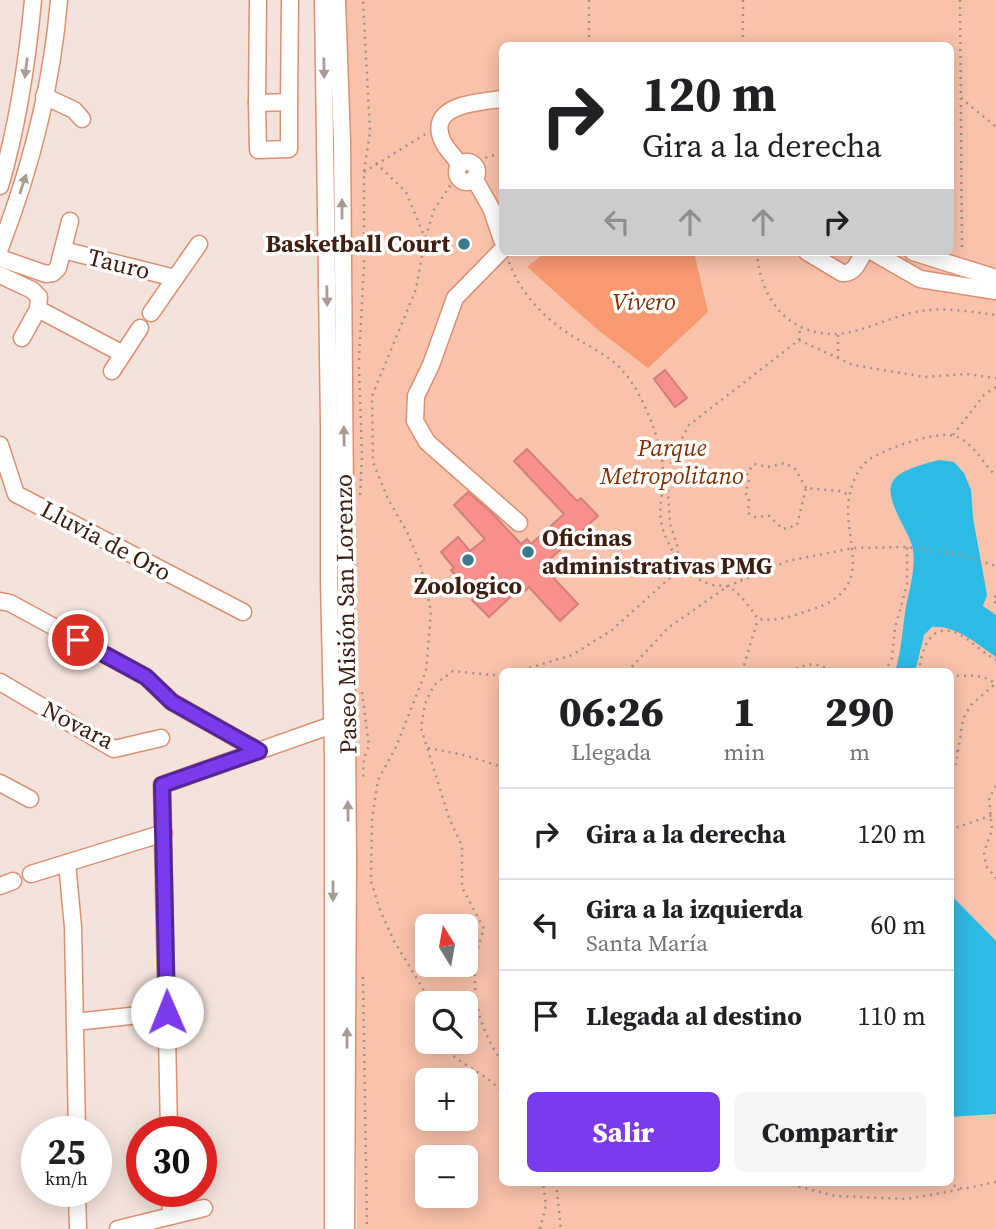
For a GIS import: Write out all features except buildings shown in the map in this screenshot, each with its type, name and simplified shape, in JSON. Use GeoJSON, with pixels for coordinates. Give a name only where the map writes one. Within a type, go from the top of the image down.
{"type":"FeatureCollection","features":[{"type":"Feature","properties":{"kind":"street"},"geometry":{"type":"LineString","coordinates":[[1,180],[27,71],[33,0]]}},
{"type":"Feature","properties":{"kind":"street"},"geometry":{"type":"LineString","coordinates":[[1,240],[26,177],[41,114],[59,0]]}},
{"type":"Feature","properties":{"kind":"street"},"geometry":{"type":"LineString","coordinates":[[258,0],[258,150],[289,149],[290,0]]}},
{"type":"Feature","properties":{"kind":"street","name":"Paseo Misión San Lorenzo"},"geometry":{"type":"LineString","coordinates":[[323,0],[332,725],[333,1229]]}},
{"type":"Feature","properties":{"kind":"street","name":"Paseo Misión San Lorenzo"},"geometry":{"type":"LineString","coordinates":[[337,0],[342,142],[348,859],[346,1229]]}},
{"type":"Feature","properties":{"kind":"street"},"geometry":{"type":"LineString","coordinates":[[258,61],[290,60]]}},
{"type":"Feature","properties":{"kind":"street"},"geometry":{"type":"LineString","coordinates":[[44,96],[74,110],[82,119]]}},
{"type":"Feature","properties":{"kind":"street"},"geometry":{"type":"LineString","coordinates":[[499,99],[463,104],[450,110],[441,123],[440,134],[444,145],[491,208],[499,231]]}},
{"type":"Feature","properties":{"kind":"street"},"geometry":{"type":"LineString","coordinates":[[257,103],[289,102]]}},
{"type":"Feature","properties":{"kind":"street"},"geometry":{"type":"LineString","coordinates":[[19,112],[41,114]]}},
{"type":"Feature","properties":{"kind":"street"},"geometry":{"type":"LineString","coordinates":[[19,112],[37,131]]}},
{"type":"Feature","properties":{"kind":"street","name":"Tauro"},"geometry":{"type":"LineString","coordinates":[[0,258],[46,274],[53,273],[58,268],[70,221]]}},
{"type":"Feature","properties":{"kind":"street","name":"Tauro"},"geometry":{"type":"LineString","coordinates":[[151,313],[199,244]]}},
{"type":"Feature","properties":{"kind":"street","name":"Tauro"},"geometry":{"type":"LineString","coordinates":[[63,250],[176,278]]}},
{"type":"Feature","properties":{"kind":"street"},"geometry":{"type":"LineString","coordinates":[[506,256],[455,298],[431,365],[416,396],[415,421],[427,442],[519,523]]}},
{"type":"Feature","properties":{"kind":"street"},"geometry":{"type":"LineString","coordinates":[[814,256],[842,273],[853,271],[862,256]]}},
{"type":"Feature","properties":{"kind":"street"},"geometry":{"type":"LineString","coordinates":[[880,256],[920,279],[996,291]]}},
{"type":"Feature","properties":{"kind":"street"},"geometry":{"type":"LineString","coordinates":[[925,256],[996,278]]}},
{"type":"Feature","properties":{"kind":"street"},"geometry":{"type":"LineString","coordinates":[[0,275],[32,290],[39,297],[38,310],[22,338]]}},
{"type":"Feature","properties":{"kind":"street"},"geometry":{"type":"LineString","coordinates":[[38,310],[123,354]]}},
{"type":"Feature","properties":{"kind":"street"},"geometry":{"type":"LineString","coordinates":[[112,371],[140,328]]}},
{"type":"Feature","properties":{"kind":"street","name":"Lluvia de Oro"},"geometry":{"type":"LineString","coordinates":[[0,445],[16,494],[243,612]]}},
{"type":"Feature","properties":{"kind":"street"},"geometry":{"type":"LineString","coordinates":[[0,601],[10,603],[146,677],[172,702],[259,751]]}},
{"type":"Feature","properties":{"kind":"street","name":"Novara"},"geometry":{"type":"LineString","coordinates":[[0,682],[114,749],[161,738]]}},
{"type":"Feature","properties":{"kind":"street"},"geometry":{"type":"LineString","coordinates":[[169,1116],[162,785],[332,725]]}},
{"type":"Feature","properties":{"kind":"street"},"geometry":{"type":"LineString","coordinates":[[0,783],[30,799]]}},
{"type":"Feature","properties":{"kind":"street"},"geometry":{"type":"LineString","coordinates":[[31,874],[164,833]]}},
{"type":"Feature","properties":{"kind":"street"},"geometry":{"type":"LineString","coordinates":[[67,863],[73,927],[77,1116]]}},
{"type":"Feature","properties":{"kind":"street"},"geometry":{"type":"LineString","coordinates":[[75,1022],[167,1012]]}},
{"type":"Feature","properties":{"kind":"street"},"geometry":{"type":"LineString","coordinates":[[77,1207],[78,1229]]}},
{"type":"Feature","properties":{"kind":"street"},"geometry":{"type":"LineString","coordinates":[[170,1207],[170,1216]]}},
{"type":"Feature","properties":{"kind":"street"},"geometry":{"type":"LineString","coordinates":[[128,1228],[204,1209]]}},
{"type":"Feature","properties":{"kind":"path"},"geometry":{"type":"LineString","coordinates":[[360,509],[362,456],[359,361],[364,172],[370,132],[363,0]]}},
{"type":"Feature","properties":{"kind":"path"},"geometry":{"type":"LineString","coordinates":[[589,0],[589,42]]}},
{"type":"Feature","properties":{"kind":"path"},"geometry":{"type":"LineString","coordinates":[[743,0],[743,42]]}},
{"type":"Feature","properties":{"kind":"path"},"geometry":{"type":"LineString","coordinates":[[960,0],[962,268]]}},
{"type":"Feature","properties":{"kind":"path"},"geometry":{"type":"LineString","coordinates":[[961,98],[996,127]]}},
{"type":"Feature","properties":{"kind":"path"},"geometry":{"type":"LineString","coordinates":[[364,172],[412,144],[441,123]]}},
{"type":"Feature","properties":{"kind":"path"},"geometry":{"type":"LineString","coordinates":[[424,991],[394,941],[380,911],[371,881],[370,849],[378,780],[396,747],[426,671],[431,611],[420,563],[407,532],[388,499],[373,461],[372,396],[416,289],[425,239],[434,211],[450,183],[481,159],[499,154]]}},
{"type":"Feature","properties":{"kind":"path"},"geometry":{"type":"LineString","coordinates":[[376,163],[406,192],[425,239]]}},
{"type":"Feature","properties":{"kind":"path"},"geometry":{"type":"LineString","coordinates":[[506,256],[523,290],[538,309],[552,322],[623,371],[635,389],[654,426],[661,449],[663,472],[659,513],[677,561],[711,584],[728,586],[758,619],[770,621],[821,607],[835,598],[848,583],[853,567],[849,495],[863,464],[881,453],[927,437],[953,435],[966,443],[996,476]]}},
{"type":"Feature","properties":{"kind":"path"},"geometry":{"type":"LineString","coordinates":[[757,256],[758,273],[769,300],[787,318],[810,330],[838,334],[922,311],[949,310],[996,315]]}},
{"type":"Feature","properties":{"kind":"path"},"geometry":{"type":"LineString","coordinates":[[529,668],[572,655],[612,630],[672,576],[678,548],[670,524],[668,491],[672,457],[689,425],[799,340],[800,326]]}},
{"type":"Feature","properties":{"kind":"path"},"geometry":{"type":"LineString","coordinates":[[838,334],[838,358]]}},
{"type":"Feature","properties":{"kind":"path"},"geometry":{"type":"LineString","coordinates":[[799,340],[853,365],[925,377],[967,374],[996,378]]}},
{"type":"Feature","properties":{"kind":"path"},"geometry":{"type":"LineString","coordinates":[[953,435],[984,394],[996,387]]}},
{"type":"Feature","properties":{"kind":"path"},"geometry":{"type":"LineString","coordinates":[[785,463],[795,469],[806,488],[797,526],[783,529],[769,516],[755,517],[748,513],[749,499],[745,492],[749,482],[747,473],[754,464],[768,467],[785,463]]}},
{"type":"Feature","properties":{"kind":"path"},"geometry":{"type":"LineString","coordinates":[[806,488],[839,491],[849,495]]}},
{"type":"Feature","properties":{"kind":"path"},"geometry":{"type":"LineString","coordinates":[[887,668],[892,658],[895,628],[907,584],[907,547]]}},
{"type":"Feature","properties":{"kind":"path"},"geometry":{"type":"LineString","coordinates":[[631,668],[668,628],[728,586],[788,561],[853,548],[907,547],[958,554],[996,566]]}},
{"type":"Feature","properties":{"kind":"path"},"geometry":{"type":"LineString","coordinates":[[996,596],[993,599],[996,604]]}},
{"type":"Feature","properties":{"kind":"path"},"geometry":{"type":"LineString","coordinates":[[743,668],[758,619]]}},
{"type":"Feature","properties":{"kind":"path"},"geometry":{"type":"LineString","coordinates":[[919,668],[920,654],[925,643],[933,636],[948,631],[959,634],[996,660]]}},
{"type":"Feature","properties":{"kind":"path"},"geometry":{"type":"LineString","coordinates":[[800,668],[810,664],[822,664],[828,668]]}},
{"type":"Feature","properties":{"kind":"path"},"geometry":{"type":"LineString","coordinates":[[499,676],[453,671],[434,685],[425,704],[421,728],[449,818],[461,846],[462,887],[484,929],[476,948],[474,987],[482,1022],[499,1057]]}},
{"type":"Feature","properties":{"kind":"path"},"geometry":{"type":"LineString","coordinates":[[954,676],[985,677],[995,684],[971,705],[963,719],[956,765]]}},
{"type":"Feature","properties":{"kind":"path"},"geometry":{"type":"LineString","coordinates":[[361,686],[369,746],[364,758],[362,786]]}},
{"type":"Feature","properties":{"kind":"path"},"geometry":{"type":"LineString","coordinates":[[426,747],[499,766]]}},
{"type":"Feature","properties":{"kind":"path"},"geometry":{"type":"LineString","coordinates":[[954,753],[958,751]]}},
{"type":"Feature","properties":{"kind":"path"},"geometry":{"type":"LineString","coordinates":[[996,786],[989,798],[992,830],[984,852],[986,866],[996,878]]}},
{"type":"Feature","properties":{"kind":"path"},"geometry":{"type":"LineString","coordinates":[[954,829],[992,815]]}},
{"type":"Feature","properties":{"kind":"path"},"geometry":{"type":"LineString","coordinates":[[363,971],[368,1229]]}},
{"type":"Feature","properties":{"kind":"path"},"geometry":{"type":"LineString","coordinates":[[450,1054],[499,1088]]}},
{"type":"Feature","properties":{"kind":"path"},"geometry":{"type":"LineString","coordinates":[[797,1186],[835,1196],[907,1199],[979,1186],[996,1180]]}},
{"type":"Feature","properties":{"kind":"path"},"geometry":{"type":"LineString","coordinates":[[540,1229],[546,1205],[543,1186]]}},
{"type":"Feature","properties":{"kind":"path"},"geometry":{"type":"LineString","coordinates":[[556,1186],[561,1229]]}},
{"type":"Feature","properties":{"kind":"path"},"geometry":{"type":"LineString","coordinates":[[954,1186],[963,1189]]}},
{"type":"Feature","properties":{"kind":"green space","name":"Parque Metropolitano"},"geometry":{"type":"Polygon","coordinates":[[[346,0],[996,0],[996,1229],[357,1229],[346,0]]]}},
{"type":"Feature","properties":{"kind":"green space","name":"Vivero"},"geometry":{"type":"Polygon","coordinates":[[[541,256],[695,256],[708,312],[648,368],[598,330],[527,267],[541,256]]]}},
{"type":"Feature","properties":{"kind":"water"},"geometry":{"type":"Polygon","coordinates":[[[940,460],[954,462],[964,473],[971,490],[973,518],[987,595],[983,606],[996,615],[996,657],[958,632],[932,627],[924,635],[916,668],[896,668],[914,557],[911,542],[894,507],[890,490],[895,478],[913,468],[940,460]]]}},
{"type":"Feature","properties":{"kind":"water"},"geometry":{"type":"Polygon","coordinates":[[[954,898],[996,941],[996,1114],[954,1117],[954,898]]]}},
{"type":"Feature","properties":{"kind":"place","name":"Basketball Court"},"geometry":{"type":"Point","coordinates":[464,244]}},
{"type":"Feature","properties":{"kind":"place","name":"Oficinas administrativas PMG"},"geometry":{"type":"Point","coordinates":[528,552]}},
{"type":"Feature","properties":{"kind":"place","name":"Zoologico"},"geometry":{"type":"Point","coordinates":[468,560]}},
{"type":"Feature","properties":{"kind":"route"},"geometry":{"type":"LineString","coordinates":[[78,640],[146,677],[172,702],[259,751],[162,785],[167,1012]]}}]}
